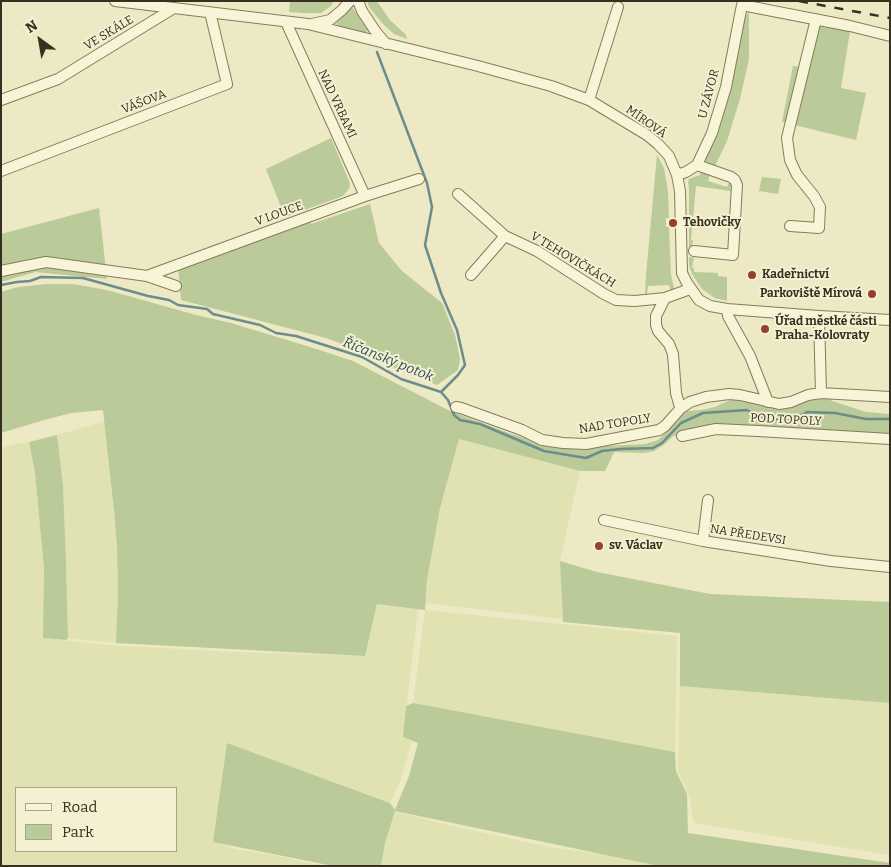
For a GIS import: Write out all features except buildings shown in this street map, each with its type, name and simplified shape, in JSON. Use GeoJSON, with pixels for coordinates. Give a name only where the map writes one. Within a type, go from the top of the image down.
{"type":"FeatureCollection","features":[{"type":"Feature","properties":{"kind":"street"},"geometry":{"type":"LineString","coordinates":[[115,1],[308,24],[330,20],[350,1]]}},
{"type":"Feature","properties":{"kind":"street"},"geometry":{"type":"LineString","coordinates":[[358,1],[362,11],[386,44]]}},
{"type":"Feature","properties":{"kind":"street","name":"U ZÁVOR"},"geometry":{"type":"LineString","coordinates":[[697,165],[712,133],[726,87],[742,5],[816,19]]}},
{"type":"Feature","properties":{"kind":"street","name":"VE SKÁLE"},"geometry":{"type":"LineString","coordinates":[[1,100],[58,79],[174,8]]}},
{"type":"Feature","properties":{"kind":"street"},"geometry":{"type":"LineString","coordinates":[[589,100],[618,8]]}},
{"type":"Feature","properties":{"kind":"street","name":"VÁŠOVA"},"geometry":{"type":"LineString","coordinates":[[1,170],[227,84],[210,12]]}},
{"type":"Feature","properties":{"kind":"street"},"geometry":{"type":"LineString","coordinates":[[790,226],[820,228],[820,207],[814,196],[797,175],[790,160],[787,138],[816,19],[890,36]]}},
{"type":"Feature","properties":{"kind":"street","name":"NAD VRBAMI"},"geometry":{"type":"LineString","coordinates":[[286,22],[365,196]]}},
{"type":"Feature","properties":{"kind":"street","name":"MÍROVÁ"},"geometry":{"type":"LineString","coordinates":[[308,24],[552,86],[589,100],[646,135],[669,156],[677,175],[680,191],[682,273],[690,289],[699,300],[710,306],[727,309],[890,320]]}},
{"type":"Feature","properties":{"kind":"street"},"geometry":{"type":"LineString","coordinates":[[677,175],[697,165],[731,177],[737,185],[733,255],[694,252]]}},
{"type":"Feature","properties":{"kind":"street","name":"V LOUCE"},"geometry":{"type":"LineString","coordinates":[[148,276],[365,196],[420,179]]}},
{"type":"Feature","properties":{"kind":"street","name":"V TEHOVIČKÁCH"},"geometry":{"type":"LineString","coordinates":[[458,194],[505,236],[536,250],[616,300],[635,301],[665,298],[690,289]]}},
{"type":"Feature","properties":{"kind":"street"},"geometry":{"type":"LineString","coordinates":[[471,275],[505,236]]}},
{"type":"Feature","properties":{"kind":"street"},"geometry":{"type":"LineString","coordinates":[[1,271],[46,262],[148,276],[176,286]]}},
{"type":"Feature","properties":{"kind":"street"},"geometry":{"type":"LineString","coordinates":[[665,298],[656,316],[656,324],[658,331],[669,344],[673,354],[676,393],[681,408]]}},
{"type":"Feature","properties":{"kind":"street"},"geometry":{"type":"LineString","coordinates":[[727,309],[728,316],[750,356],[768,402]]}},
{"type":"Feature","properties":{"kind":"street"},"geometry":{"type":"LineString","coordinates":[[819,316],[821,392]]}},
{"type":"Feature","properties":{"kind":"street","name":"NAD TOPOLY"},"geometry":{"type":"LineString","coordinates":[[458,408],[522,430],[542,440],[586,444],[658,430],[665,426],[681,408],[690,402],[706,397],[729,394],[740,395],[779,404],[821,392],[890,396]]}},
{"type":"Feature","properties":{"kind":"street","name":"POD TOPOLY"},"geometry":{"type":"LineString","coordinates":[[682,436],[716,429],[890,438]]}},
{"type":"Feature","properties":{"kind":"street"},"geometry":{"type":"LineString","coordinates":[[703,541],[708,500]]}},
{"type":"Feature","properties":{"kind":"street","name":"NA PŘEDEVSI"},"geometry":{"type":"LineString","coordinates":[[604,520],[703,541],[831,561],[890,567]]}},
{"type":"Feature","properties":{"kind":"green space"},"geometry":{"type":"Polygon","coordinates":[[[290,1],[334,1],[331,6],[321,13],[303,13],[289,12],[290,1]]]}},
{"type":"Feature","properties":{"kind":"green space"},"geometry":{"type":"Polygon","coordinates":[[[367,1],[377,1],[390,20],[406,35],[407,39],[394,34],[382,23],[369,7],[367,1]]]}},
{"type":"Feature","properties":{"kind":"green space"},"geometry":{"type":"Polygon","coordinates":[[[352,7],[368,30],[366,33],[336,24],[352,7]]]}},
{"type":"Feature","properties":{"kind":"green space"},"geometry":{"type":"Polygon","coordinates":[[[749,11],[749,59],[740,99],[727,141],[715,166],[706,164],[704,159],[720,123],[731,91],[744,20],[749,11]]]}},
{"type":"Feature","properties":{"kind":"green space"},"geometry":{"type":"Polygon","coordinates":[[[810,23],[850,31],[841,88],[866,93],[856,140],[782,122],[793,66],[800,67],[810,23]]]}},
{"type":"Feature","properties":{"kind":"green space"},"geometry":{"type":"Polygon","coordinates":[[[331,138],[349,181],[350,186],[348,190],[343,196],[285,217],[266,169],[331,138]]]}},
{"type":"Feature","properties":{"kind":"green space"},"geometry":{"type":"Polygon","coordinates":[[[657,155],[664,168],[668,191],[669,218],[666,218],[666,227],[669,227],[671,275],[674,288],[671,292],[669,285],[648,286],[647,294],[645,294],[646,275],[657,155]]]}},
{"type":"Feature","properties":{"kind":"green space"},"geometry":{"type":"Polygon","coordinates":[[[703,167],[710,175],[708,181],[727,187],[731,177],[736,183],[731,185],[730,188],[737,189],[737,192],[696,186],[691,240],[693,240],[692,247],[689,247],[688,182],[689,179],[700,175],[703,167]]]}},
{"type":"Feature","properties":{"kind":"green space"},"geometry":{"type":"Polygon","coordinates":[[[762,177],[781,179],[778,194],[759,191],[762,177]]]}},
{"type":"Feature","properties":{"kind":"green space"},"geometry":{"type":"Polygon","coordinates":[[[370,204],[379,243],[402,271],[442,303],[455,335],[460,359],[458,370],[437,385],[392,367],[363,352],[326,338],[181,300],[178,267],[310,221],[311,224],[370,204]]]}},
{"type":"Feature","properties":{"kind":"green space"},"geometry":{"type":"Polygon","coordinates":[[[99,208],[107,279],[35,272],[1,282],[1,234],[99,208]]]}},
{"type":"Feature","properties":{"kind":"green space"},"geometry":{"type":"Polygon","coordinates":[[[689,257],[694,258],[692,268],[694,268],[694,272],[718,273],[718,276],[727,277],[727,301],[715,298],[702,289],[692,274],[689,257]]]}},
{"type":"Feature","properties":{"kind":"green space"},"geometry":{"type":"Polygon","coordinates":[[[73,284],[107,290],[231,323],[310,347],[353,361],[448,410],[511,434],[568,448],[645,444],[658,440],[664,434],[665,426],[685,411],[715,407],[732,399],[768,402],[821,393],[832,401],[866,412],[890,414],[890,439],[758,431],[673,436],[654,451],[643,453],[614,452],[605,471],[580,471],[459,439],[440,508],[427,580],[425,610],[377,604],[365,656],[116,643],[117,547],[103,410],[71,413],[1,433],[1,292],[18,287],[73,284]]]}},
{"type":"Feature","properties":{"kind":"green space"},"geometry":{"type":"Polygon","coordinates":[[[105,421],[117,547],[116,643],[68,638],[63,485],[57,435],[105,421]]]}},
{"type":"Feature","properties":{"kind":"green space"},"geometry":{"type":"Polygon","coordinates":[[[57,435],[63,485],[68,638],[66,640],[43,638],[44,568],[35,473],[29,442],[57,435]]]}},
{"type":"Feature","properties":{"kind":"green space"},"geometry":{"type":"Polygon","coordinates":[[[459,439],[580,471],[560,561],[563,619],[425,603],[427,580],[440,508],[459,439]]]}},
{"type":"Feature","properties":{"kind":"green space"},"geometry":{"type":"Polygon","coordinates":[[[29,442],[35,473],[44,568],[43,638],[107,645],[235,652],[365,656],[377,603],[418,609],[403,737],[412,741],[401,780],[390,803],[227,743],[213,842],[240,850],[324,866],[1,866],[1,448],[29,442]]]}},
{"type":"Feature","properties":{"kind":"green space"},"geometry":{"type":"Polygon","coordinates":[[[560,561],[597,572],[710,594],[890,602],[890,703],[680,686],[680,633],[563,622],[560,561]]]}},
{"type":"Feature","properties":{"kind":"green space"},"geometry":{"type":"Polygon","coordinates":[[[425,610],[677,636],[675,752],[413,703],[425,610]]]}},
{"type":"Feature","properties":{"kind":"green space"},"geometry":{"type":"Polygon","coordinates":[[[680,686],[890,703],[890,855],[694,823],[689,796],[678,771],[680,686]]]}},
{"type":"Feature","properties":{"kind":"green space"},"geometry":{"type":"Polygon","coordinates":[[[413,703],[675,752],[676,771],[687,794],[688,833],[890,863],[890,866],[659,866],[395,811],[385,843],[381,866],[333,866],[213,842],[227,743],[390,803],[395,810],[409,776],[418,743],[403,737],[406,706],[413,703]]]}},
{"type":"Feature","properties":{"kind":"green space"},"geometry":{"type":"Polygon","coordinates":[[[394,811],[554,848],[604,854],[659,866],[381,866],[394,811]]]}},
{"type":"Feature","properties":{"kind":"waterway"},"geometry":{"type":"LineString","coordinates":[[377,52],[427,183],[432,207],[425,245],[441,293],[457,330],[465,365],[441,392]]}},
{"type":"Feature","properties":{"kind":"waterway","name":"Říčanský potok"},"geometry":{"type":"LineString","coordinates":[[1,285],[30,281],[41,277],[83,278],[169,300],[178,305],[207,309],[213,314],[260,325],[276,333],[296,336],[362,357],[401,379],[441,392],[448,400],[454,415],[460,420],[480,424],[544,451],[586,458],[602,451],[653,448],[662,443],[681,423],[703,413],[747,410],[769,419],[790,421],[807,412],[835,413],[866,419],[890,419]]}},
{"type":"Feature","properties":{"kind":"railway"},"geometry":{"type":"LineString","coordinates":[[799,1],[890,18]]}},
{"type":"Feature","properties":{"kind":"place","name":"Tehovičky"},"geometry":{"type":"Point","coordinates":[673,223]}},
{"type":"Feature","properties":{"kind":"place","name":"Kadeřnictví"},"geometry":{"type":"Point","coordinates":[752,275]}},
{"type":"Feature","properties":{"kind":"place","name":"Parkoviště Mírová"},"geometry":{"type":"Point","coordinates":[872,294]}},
{"type":"Feature","properties":{"kind":"place","name":"Úřad městké části Praha-Kolovraty"},"geometry":{"type":"Point","coordinates":[765,329]}},
{"type":"Feature","properties":{"kind":"place","name":"sv. Václav"},"geometry":{"type":"Point","coordinates":[599,546]}}]}
